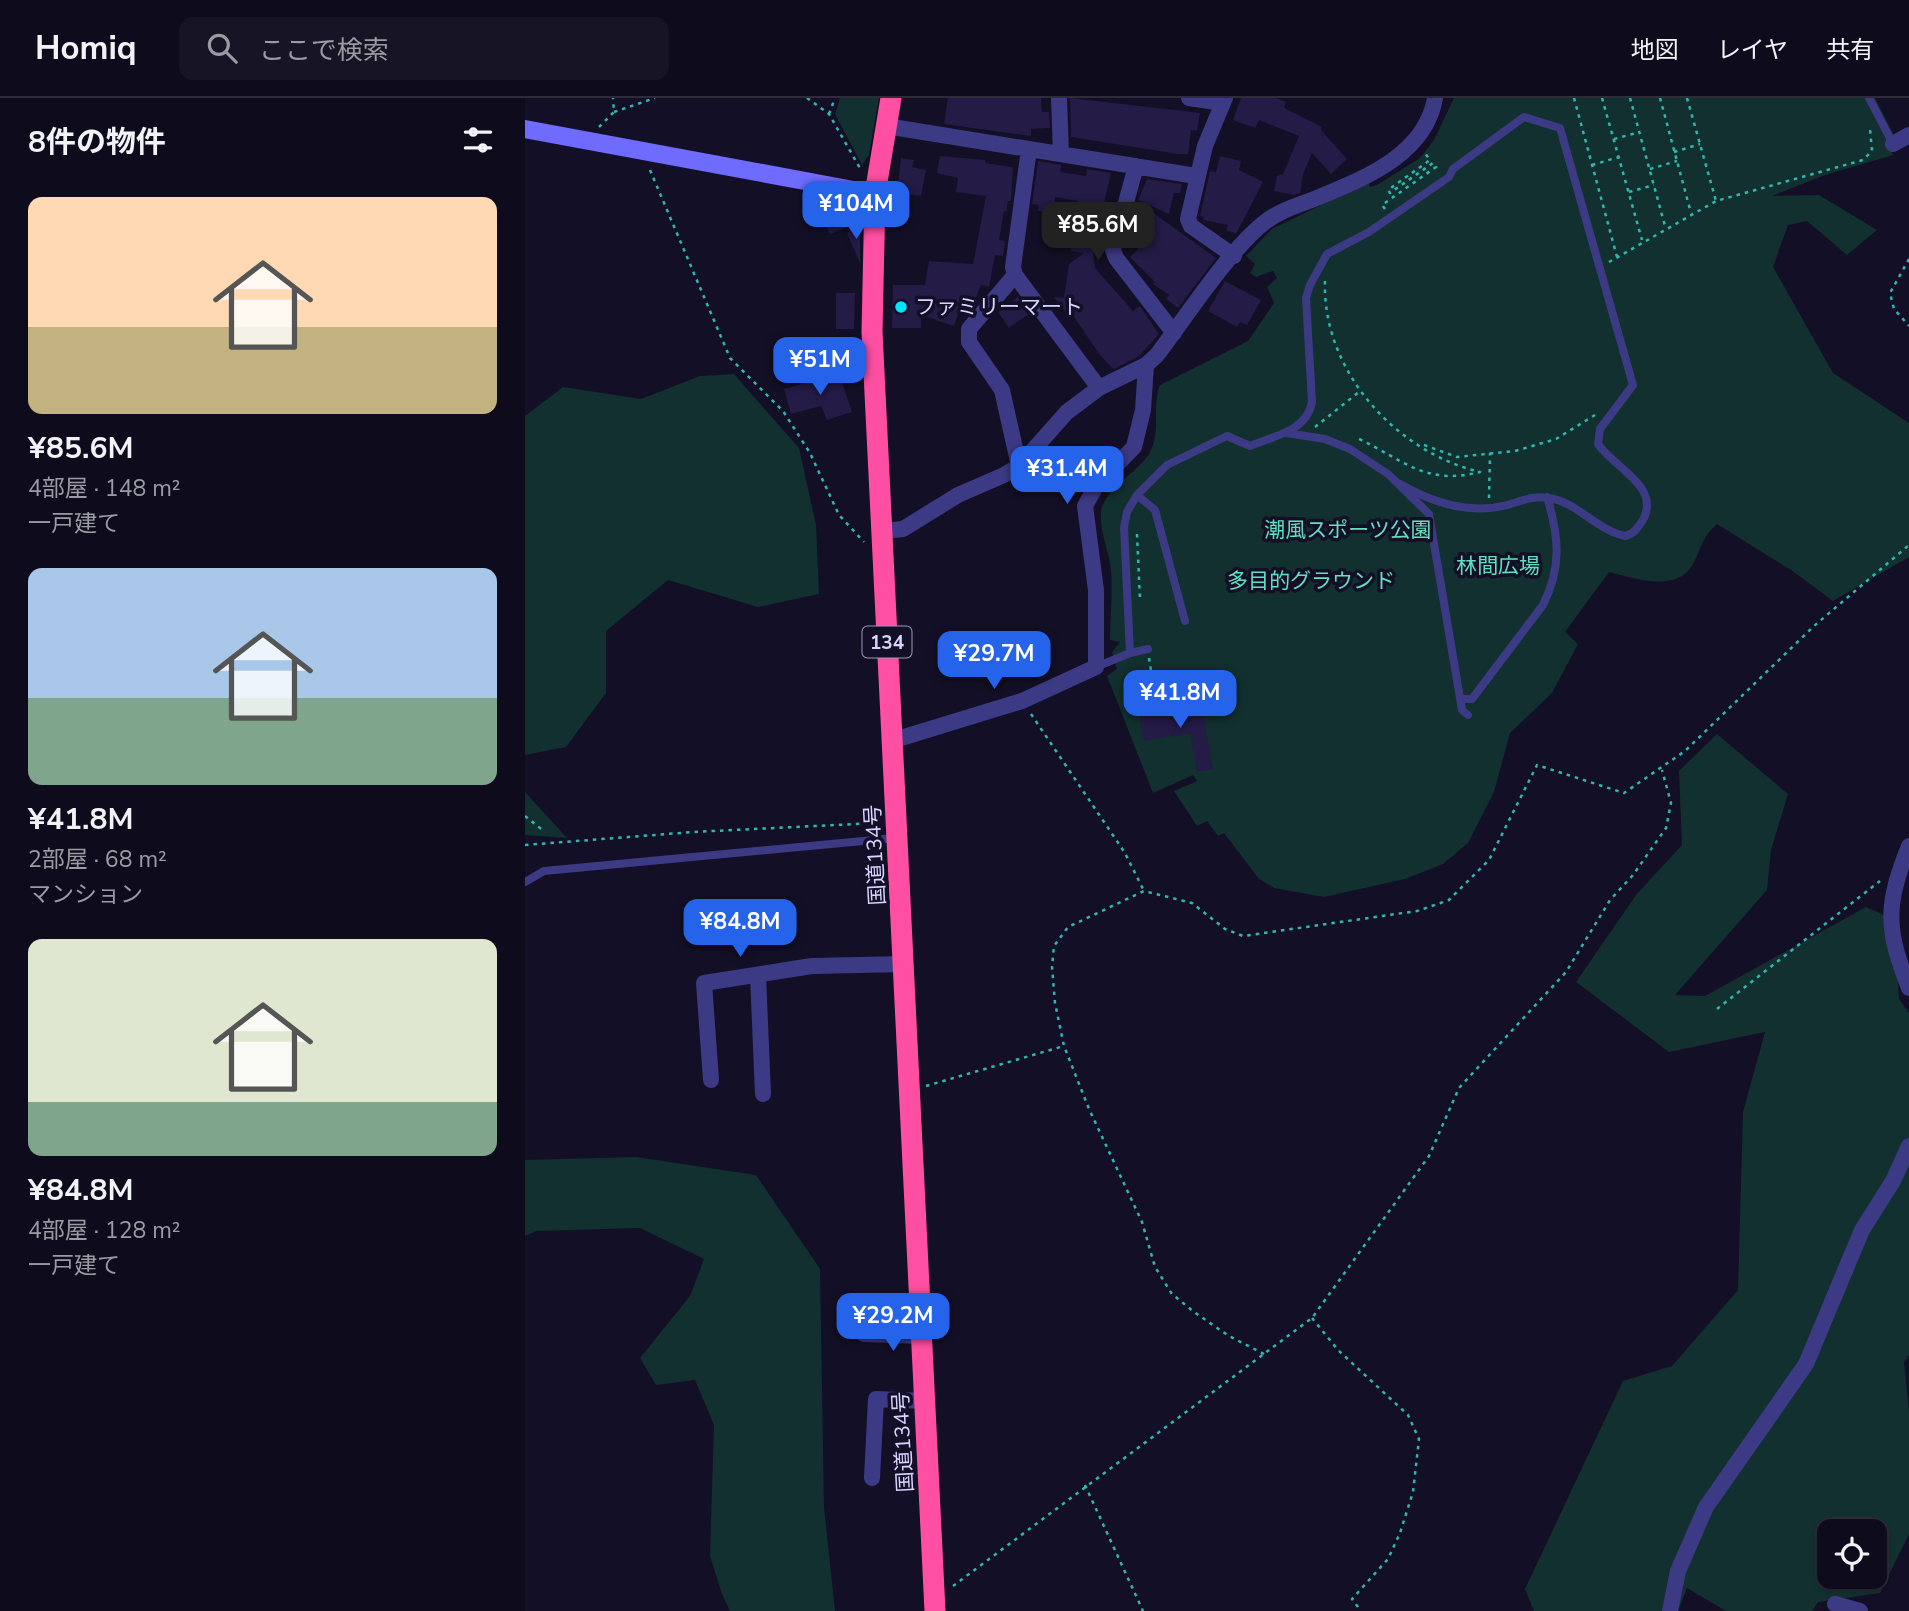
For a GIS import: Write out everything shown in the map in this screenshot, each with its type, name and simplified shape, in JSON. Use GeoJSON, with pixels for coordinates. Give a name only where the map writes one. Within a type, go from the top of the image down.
{"type":"FeatureCollection","features":[{"type":"Feature","properties":{"kind":"highway","name":"国道134号"},"geometry":{"type":"LineString","coordinates":[[891,98],[875,194],[872,332],[935,1606]]}},
{"type":"Feature","properties":{"kind":"street"},"geometry":{"type":"LineString","coordinates":[[1059,98],[1061,154]]}},
{"type":"Feature","properties":{"kind":"street"},"geometry":{"type":"LineString","coordinates":[[1189,98],[1224,101],[1196,176],[1188,219],[1191,226],[1234,256]]}},
{"type":"Feature","properties":{"kind":"street"},"geometry":{"type":"LineString","coordinates":[[882,539],[958,495],[1020,466],[1057,421],[1099,388],[1146,365],[1265,222],[1286,209],[1325,195],[1390,162],[1417,141],[1430,117],[1435,98]]}},
{"type":"Feature","properties":{"kind":"street"},"geometry":{"type":"LineString","coordinates":[[886,126],[1196,176]]}},
{"type":"Feature","properties":{"kind":"street"},"geometry":{"type":"LineString","coordinates":[[525,129],[875,194]]}},
{"type":"Feature","properties":{"kind":"street"},"geometry":{"type":"LineString","coordinates":[[1029,149],[1013,267],[1015,275],[1099,388]]}},
{"type":"Feature","properties":{"kind":"street"},"geometry":{"type":"LineString","coordinates":[[1136,166],[1113,250],[1116,258],[1174,333]]}},
{"type":"Feature","properties":{"kind":"street"},"geometry":{"type":"LineString","coordinates":[[1015,275],[969,330],[969,342],[1002,390],[1020,466]]}},
{"type":"Feature","properties":{"kind":"street"},"geometry":{"type":"LineString","coordinates":[[894,738],[1022,701],[1096,667],[1096,590],[1085,518],[1086,506],[1096,486],[1134,447],[1143,410],[1146,365]]}},
{"type":"Feature","properties":{"kind":"street"},"geometry":{"type":"LineString","coordinates":[[1909,846],[1902,864],[1889,922],[1892,946],[1909,988]]}},
{"type":"Feature","properties":{"kind":"street"},"geometry":{"type":"LineString","coordinates":[[711,1080],[704,983],[812,966],[904,964]]}},
{"type":"Feature","properties":{"kind":"street"},"geometry":{"type":"LineString","coordinates":[[758,975],[763,1094]]}},
{"type":"Feature","properties":{"kind":"street"},"geometry":{"type":"LineString","coordinates":[[1670,1611],[1678,1571],[1706,1507],[1806,1364],[1862,1230],[1893,1181],[1909,1146]]}},
{"type":"Feature","properties":{"kind":"street"},"geometry":{"type":"LineString","coordinates":[[864,1334],[922,1336]]}},
{"type":"Feature","properties":{"kind":"street"},"geometry":{"type":"LineString","coordinates":[[872,1478],[876,1399],[926,1401]]}},
{"type":"Feature","properties":{"kind":"street"},"geometry":{"type":"LineString","coordinates":[[1835,1604],[1860,1611]]}},
{"type":"Feature","properties":{"kind":"lane"},"geometry":{"type":"LineString","coordinates":[[1869,98],[1905,142]]}},
{"type":"Feature","properties":{"kind":"lane"},"geometry":{"type":"LineString","coordinates":[[1131,653],[1124,518],[1137,495],[1167,465],[1227,436],[1250,446],[1283,432],[1302,424],[1311,406],[1306,298],[1310,285],[1329,253],[1369,232],[1449,177],[1453,169],[1524,117],[1563,130],[1633,385],[1600,429],[1598,444],[1606,456],[1643,489],[1646,511],[1632,534],[1620,535],[1567,504],[1547,497],[1493,507],[1439,504],[1400,484],[1350,449],[1325,439],[1283,432]]}},
{"type":"Feature","properties":{"kind":"lane"},"geometry":{"type":"LineString","coordinates":[[1400,484],[1429,514],[1462,710],[1468,715]]}},
{"type":"Feature","properties":{"kind":"lane"},"geometry":{"type":"LineString","coordinates":[[1137,495],[1155,510],[1185,621]]}},
{"type":"Feature","properties":{"kind":"lane"},"geometry":{"type":"LineString","coordinates":[[1461,699],[1472,699],[1543,605],[1550,591],[1557,569],[1558,544],[1547,497]]}},
{"type":"Feature","properties":{"kind":"lane"},"geometry":{"type":"LineString","coordinates":[[1096,667],[1148,649]]}},
{"type":"Feature","properties":{"kind":"lane"},"geometry":{"type":"LineString","coordinates":[[525,882],[544,870],[898,829]]}},
{"type":"Feature","properties":{"kind":"path"},"geometry":{"type":"LineString","coordinates":[[613,98],[614,112]]}},
{"type":"Feature","properties":{"kind":"path"},"geometry":{"type":"LineString","coordinates":[[592,142],[603,121],[614,112],[655,98]]}},
{"type":"Feature","properties":{"kind":"path"},"geometry":{"type":"LineString","coordinates":[[807,98],[829,114],[875,194]]}},
{"type":"Feature","properties":{"kind":"path"},"geometry":{"type":"LineString","coordinates":[[829,114],[835,98]]}},
{"type":"Feature","properties":{"kind":"path"},"geometry":{"type":"LineString","coordinates":[[1574,98],[1617,257]]}},
{"type":"Feature","properties":{"kind":"path"},"geometry":{"type":"LineString","coordinates":[[1602,98],[1643,241]]}},
{"type":"Feature","properties":{"kind":"path"},"geometry":{"type":"LineString","coordinates":[[1630,98],[1666,228]]}},
{"type":"Feature","properties":{"kind":"path"},"geometry":{"type":"LineString","coordinates":[[1660,98],[1691,213]]}},
{"type":"Feature","properties":{"kind":"path"},"geometry":{"type":"LineString","coordinates":[[1687,98],[1716,201]]}},
{"type":"Feature","properties":{"kind":"path"},"geometry":{"type":"LineString","coordinates":[[1600,267],[1716,201],[1863,160],[1872,151],[1872,133],[1867,119]]}},
{"type":"Feature","properties":{"kind":"path"},"geometry":{"type":"LineString","coordinates":[[1614,139],[1640,132]]}},
{"type":"Feature","properties":{"kind":"path"},"geometry":{"type":"LineString","coordinates":[[1385,209],[1382,205],[1436,167],[1433,163],[1390,193],[1388,190],[1430,160],[1417,141]]}},
{"type":"Feature","properties":{"kind":"path"},"geometry":{"type":"LineString","coordinates":[[1674,152],[1700,144]]}},
{"type":"Feature","properties":{"kind":"path"},"geometry":{"type":"LineString","coordinates":[[642,151],[730,358],[783,411],[810,453],[839,515],[862,541],[882,539]]}},
{"type":"Feature","properties":{"kind":"path"},"geometry":{"type":"LineString","coordinates":[[1592,164],[1619,157]]}},
{"type":"Feature","properties":{"kind":"path"},"geometry":{"type":"LineString","coordinates":[[1650,169],[1677,161]]}},
{"type":"Feature","properties":{"kind":"path"},"geometry":{"type":"LineString","coordinates":[[1629,192],[1654,186]]}},
{"type":"Feature","properties":{"kind":"path"},"geometry":{"type":"LineString","coordinates":[[1329,253],[1325,288],[1329,324],[1341,359],[1360,391],[1407,438],[1457,457],[1490,453],[1539,445],[1580,426],[1608,403],[1616,408]]}},
{"type":"Feature","properties":{"kind":"path"},"geometry":{"type":"LineString","coordinates":[[1909,259],[1890,293],[1894,309],[1909,326]]}},
{"type":"Feature","properties":{"kind":"path"},"geometry":{"type":"LineString","coordinates":[[1320,432],[1309,431],[1360,391]]}},
{"type":"Feature","properties":{"kind":"path"},"geometry":{"type":"LineString","coordinates":[[1354,437],[1426,475],[1455,477],[1489,472]]}},
{"type":"Feature","properties":{"kind":"path"},"geometry":{"type":"LineString","coordinates":[[1420,444],[1439,458],[1480,472]]}},
{"type":"Feature","properties":{"kind":"path"},"geometry":{"type":"LineString","coordinates":[[1489,505],[1490,453]]}},
{"type":"Feature","properties":{"kind":"path"},"geometry":{"type":"LineString","coordinates":[[1137,530],[1140,606]]}},
{"type":"Feature","properties":{"kind":"path"},"geometry":{"type":"LineString","coordinates":[[1264,1354],[1229,1336],[1172,1294],[1155,1267],[1142,1222],[1089,1109],[1064,1046],[1055,1003],[1054,946],[1068,927],[1144,891],[1192,903],[1225,929],[1244,936],[1417,911],[1449,900],[1489,860],[1537,765],[1624,793],[1662,770],[1685,751],[1814,626],[1909,545]]}},
{"type":"Feature","properties":{"kind":"path"},"geometry":{"type":"LineString","coordinates":[[1148,649],[1155,694],[1166,692],[1164,679],[1168,678],[1171,692],[1176,692],[1173,677],[1177,677],[1180,691],[1199,688]]}},
{"type":"Feature","properties":{"kind":"path"},"geometry":{"type":"LineString","coordinates":[[1196,673],[1199,691],[1191,693],[1192,696],[1202,695]]}},
{"type":"Feature","properties":{"kind":"path"},"geometry":{"type":"LineString","coordinates":[[1183,675],[1184,691]]}},
{"type":"Feature","properties":{"kind":"path"},"geometry":{"type":"LineString","coordinates":[[1144,711],[1141,692],[1154,690]]}},
{"type":"Feature","properties":{"kind":"path"},"geometry":{"type":"LineString","coordinates":[[1022,701],[1125,853],[1144,891]]}},
{"type":"Feature","properties":{"kind":"path"},"geometry":{"type":"LineString","coordinates":[[935,1606],[1085,1485],[1313,1318],[1429,1156],[1459,1088],[1566,972],[1610,901],[1667,828],[1671,803],[1662,770]]}},
{"type":"Feature","properties":{"kind":"path"},"geometry":{"type":"LineString","coordinates":[[525,816],[545,832]]}},
{"type":"Feature","properties":{"kind":"path"},"geometry":{"type":"LineString","coordinates":[[525,845],[693,832],[898,829]]}},
{"type":"Feature","properties":{"kind":"path"},"geometry":{"type":"LineString","coordinates":[[1717,1009],[1902,864]]}},
{"type":"Feature","properties":{"kind":"path"},"geometry":{"type":"LineString","coordinates":[[909,1090],[1064,1046]]}},
{"type":"Feature","properties":{"kind":"path"},"geometry":{"type":"LineString","coordinates":[[1313,1318],[1338,1350],[1408,1415],[1419,1439],[1413,1492],[1400,1533],[1388,1559],[1352,1599],[1361,1611]]}},
{"type":"Feature","properties":{"kind":"path"},"geometry":{"type":"LineString","coordinates":[[1085,1485],[1143,1611]]}},
{"type":"Feature","properties":{"kind":"green space"},"geometry":{"type":"Polygon","coordinates":[[[840,98],[879,98],[869,155],[862,165],[835,114],[840,98]]]}},
{"type":"Feature","properties":{"kind":"green space","name":"潮風スポーツ公園"},"geometry":{"type":"Polygon","coordinates":[[[1454,98],[1875,98],[1895,137],[1886,141],[1893,155],[1825,175],[1772,196],[1819,195],[1877,230],[1847,255],[1807,221],[1788,225],[1773,267],[1833,373],[1909,423],[1909,557],[1833,601],[1791,570],[1717,524],[1704,539],[1692,566],[1675,579],[1642,580],[1609,572],[1565,632],[1578,644],[1552,693],[1510,733],[1494,792],[1468,843],[1443,864],[1405,879],[1324,897],[1274,888],[1259,879],[1224,833],[1218,836],[1207,821],[1197,826],[1174,791],[1197,781],[1193,775],[1153,793],[1107,676],[1117,669],[1112,652],[1120,642],[1110,640],[1111,570],[1101,526],[1101,511],[1108,496],[1149,454],[1155,437],[1156,402],[1160,385],[1248,341],[1274,303],[1267,287],[1277,278],[1273,271],[1256,277],[1250,273],[1255,264],[1246,256],[1272,229],[1369,182],[1370,187],[1377,185],[1420,158],[1434,140],[1454,98]]]}},
{"type":"Feature","properties":{"kind":"green space"},"geometry":{"type":"Polygon","coordinates":[[[734,374],[799,448],[816,525],[819,594],[758,607],[668,580],[606,631],[606,693],[566,747],[525,755],[525,416],[563,387],[641,399],[700,376],[734,374]]]}},
{"type":"Feature","properties":{"kind":"green space"},"geometry":{"type":"Polygon","coordinates":[[[1717,734],[1788,794],[1771,850],[1767,890],[1675,995],[1705,996],[1866,907],[1895,920],[1899,999],[1909,1013],[1909,1355],[1904,1362],[1909,1411],[1909,1534],[1887,1579],[1887,1519],[1817,1519],[1817,1589],[1882,1589],[1880,1593],[1818,1602],[1812,1611],[1726,1611],[1687,1588],[1678,1611],[1534,1611],[1525,1589],[1623,1381],[1672,1366],[1738,1290],[1743,1112],[1765,1032],[1669,1052],[1576,982],[1636,895],[1682,845],[1679,771],[1717,734]]]}},
{"type":"Feature","properties":{"kind":"green space"},"geometry":{"type":"Polygon","coordinates":[[[525,792],[567,838],[525,835],[525,792]]]}},
{"type":"Feature","properties":{"kind":"green space"},"geometry":{"type":"Polygon","coordinates":[[[636,1157],[756,1175],[820,1269],[824,1507],[835,1611],[730,1611],[722,1594],[710,1556],[714,1425],[695,1380],[656,1385],[640,1358],[690,1296],[704,1259],[640,1228],[536,1231],[525,1236],[525,1160],[636,1157]]]}},
{"type":"Feature","properties":{"kind":"building"},"geometry":{"type":"Polygon","coordinates":[[[948,98],[1041,98],[1042,112],[1049,112],[1050,128],[1031,129],[1031,136],[944,124],[948,98]]]}},
{"type":"Feature","properties":{"kind":"building"},"geometry":{"type":"Polygon","coordinates":[[[1070,98],[1200,113],[1197,131],[1191,130],[1188,154],[1071,137],[1070,98]]]}},
{"type":"Feature","properties":{"kind":"building"},"geometry":{"type":"Polygon","coordinates":[[[1241,98],[1276,98],[1286,102],[1284,108],[1322,127],[1321,130],[1347,159],[1331,174],[1312,153],[1303,174],[1300,193],[1294,195],[1274,191],[1277,176],[1283,174],[1299,136],[1259,120],[1255,128],[1233,120],[1241,98]]]}},
{"type":"Feature","properties":{"kind":"building"},"geometry":{"type":"Polygon","coordinates":[[[940,156],[985,160],[985,163],[1013,167],[1011,201],[1008,201],[1006,212],[1004,211],[999,240],[1005,241],[1003,256],[995,255],[989,287],[981,285],[971,310],[960,307],[954,326],[921,315],[921,328],[892,328],[893,285],[925,285],[929,261],[973,264],[986,196],[956,192],[958,178],[937,173],[940,156]]]}},
{"type":"Feature","properties":{"kind":"building"},"geometry":{"type":"Polygon","coordinates":[[[1220,156],[1241,161],[1239,170],[1263,182],[1236,234],[1226,230],[1228,225],[1203,220],[1204,217],[1200,216],[1210,171],[1216,172],[1220,156]]]}},
{"type":"Feature","properties":{"kind":"building"},"geometry":{"type":"Polygon","coordinates":[[[901,158],[914,160],[912,167],[926,170],[921,196],[897,193],[901,158]]]}},
{"type":"Feature","properties":{"kind":"building"},"geometry":{"type":"Polygon","coordinates":[[[1038,161],[1061,165],[1060,172],[1086,176],[1087,169],[1111,173],[1095,242],[1092,240],[1095,268],[1133,311],[1140,306],[1159,334],[1139,356],[1116,368],[1113,369],[1100,355],[1072,314],[1069,316],[1054,297],[1064,298],[1069,264],[1084,253],[1071,251],[1078,201],[1055,197],[1053,213],[1038,211],[1039,205],[1032,204],[1038,161]]]}},
{"type":"Feature","properties":{"kind":"building"},"geometry":{"type":"Polygon","coordinates":[[[1147,179],[1182,184],[1180,193],[1174,193],[1169,214],[1138,200],[1147,179]]]}},
{"type":"Feature","properties":{"kind":"building"},"geometry":{"type":"Polygon","coordinates":[[[824,198],[836,200],[847,227],[830,234],[814,202],[824,198]]]}},
{"type":"Feature","properties":{"kind":"building"},"geometry":{"type":"Polygon","coordinates":[[[1141,204],[1216,258],[1178,308],[1166,299],[1169,295],[1153,284],[1155,282],[1130,257],[1148,239],[1128,235],[1132,222],[1137,223],[1141,204]]]}},
{"type":"Feature","properties":{"kind":"building"},"geometry":{"type":"Polygon","coordinates":[[[860,226],[860,263],[847,233],[860,226]]]}},
{"type":"Feature","properties":{"kind":"building"},"geometry":{"type":"Polygon","coordinates":[[[1225,281],[1261,300],[1247,325],[1240,322],[1237,327],[1208,311],[1225,281]]]}},
{"type":"Feature","properties":{"kind":"building"},"geometry":{"type":"Polygon","coordinates":[[[836,293],[855,293],[854,329],[836,329],[836,293]]]}},
{"type":"Feature","properties":{"kind":"building"},"geometry":{"type":"Polygon","coordinates":[[[1018,297],[1030,313],[1009,328],[998,312],[1018,297]]]}},
{"type":"Feature","properties":{"kind":"building"},"geometry":{"type":"Polygon","coordinates":[[[839,373],[852,412],[827,420],[821,406],[791,414],[784,389],[839,373]]]}},
{"type":"Feature","properties":{"kind":"building"},"geometry":{"type":"Polygon","coordinates":[[[1201,703],[1213,769],[1197,772],[1190,733],[1144,741],[1139,713],[1201,703]]]}},
{"type":"Feature","properties":{"kind":"place","name":"ファミリーマート"},"geometry":{"type":"Point","coordinates":[901,307]}},
{"type":"Feature","properties":{"kind":"park label","name":"林間広場"},"geometry":{"type":"Point","coordinates":[1498,566]}},
{"type":"Feature","properties":{"kind":"park label","name":"多目的グラウンド"},"geometry":{"type":"Point","coordinates":[1311,581]}}]}
